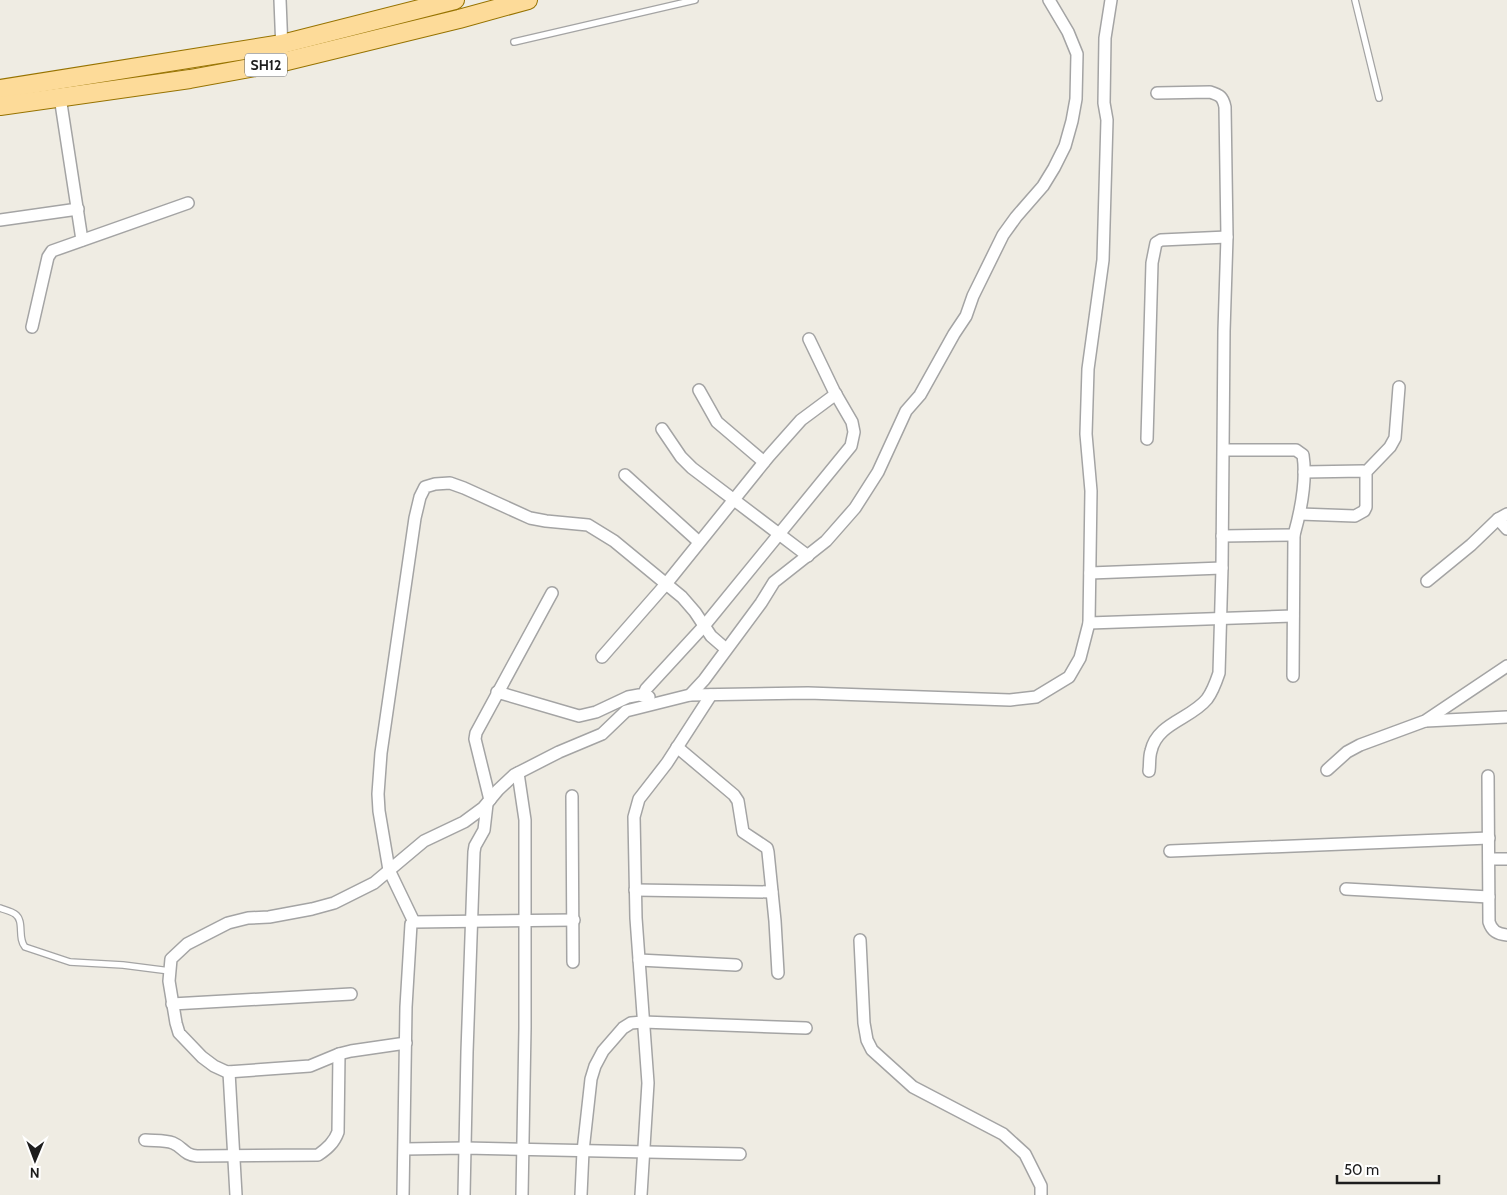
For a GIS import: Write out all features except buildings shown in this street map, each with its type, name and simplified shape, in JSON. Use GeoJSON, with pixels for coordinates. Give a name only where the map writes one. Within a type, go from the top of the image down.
{"type":"FeatureCollection","features":[{"type":"Feature","properties":{"kind":"main road","name":"SH12"},"geometry":{"type":"LineString","coordinates":[[0,106],[190,79],[283,62],[528,0]]}},
{"type":"Feature","properties":{"kind":"main road"},"geometry":{"type":"LineString","coordinates":[[0,89],[282,44],[449,1]]}},
{"type":"Feature","properties":{"kind":"street"},"geometry":{"type":"LineString","coordinates":[[280,0],[283,62]]}},
{"type":"Feature","properties":{"kind":"street"},"geometry":{"type":"LineString","coordinates":[[690,695],[704,680],[761,603],[774,582],[826,541],[855,508],[878,472],[906,412],[920,395],[966,316],[973,296],[1003,235],[1016,216],[1044,186],[1065,146],[1076,99],[1077,54],[1068,32],[1049,0]]}},
{"type":"Feature","properties":{"kind":"street"},"geometry":{"type":"LineString","coordinates":[[406,1044],[340,1054],[310,1066],[229,1072],[214,1066],[202,1057],[179,1033],[169,981],[171,959],[187,944],[221,926],[248,918],[291,914],[334,903],[374,883],[424,842],[464,822],[518,773],[559,752],[602,734],[626,711],[690,695],[808,693],[1010,700],[1036,697],[1069,677],[1080,658],[1089,623],[1091,491],[1086,434],[1088,369],[1089,346],[1103,260],[1107,120],[1104,103],[1105,38],[1111,0]]}},
{"type":"Feature","properties":{"kind":"street"},"geometry":{"type":"LineString","coordinates":[[448,21],[449,1]]}},
{"type":"Feature","properties":{"kind":"street"},"geometry":{"type":"LineString","coordinates":[[1149,770],[1151,750],[1157,737],[1164,728],[1188,716],[1207,699],[1219,673],[1224,450],[1224,331],[1228,237],[1225,107],[1223,99],[1219,94],[1210,92],[1157,93]]}},
{"type":"Feature","properties":{"kind":"street"},"geometry":{"type":"LineString","coordinates":[[60,98],[82,240]]}},
{"type":"Feature","properties":{"kind":"street"},"geometry":{"type":"LineString","coordinates":[[32,327],[48,257],[52,251],[188,203]]}},
{"type":"Feature","properties":{"kind":"street"},"geometry":{"type":"LineString","coordinates":[[0,220],[78,210]]}},
{"type":"Feature","properties":{"kind":"street"},"geometry":{"type":"LineString","coordinates":[[1147,440],[1152,263],[1156,243],[1162,240],[1228,237]]}},
{"type":"Feature","properties":{"kind":"street"},"geometry":{"type":"LineString","coordinates":[[643,696],[646,690],[704,626],[851,446],[854,439],[852,422],[809,339]]}},
{"type":"Feature","properties":{"kind":"street"},"geometry":{"type":"LineString","coordinates":[[1300,514],[1355,516],[1364,511],[1366,506],[1365,473],[1390,447],[1395,438],[1399,386]]}},
{"type":"Feature","properties":{"kind":"street"},"geometry":{"type":"LineString","coordinates":[[699,390],[717,422],[764,462]]}},
{"type":"Feature","properties":{"kind":"street"},"geometry":{"type":"LineString","coordinates":[[602,657],[666,584],[764,462],[801,420],[836,394]]}},
{"type":"Feature","properties":{"kind":"street"},"geometry":{"type":"LineString","coordinates":[[662,429],[686,463],[808,556]]}},
{"type":"Feature","properties":{"kind":"street"},"geometry":{"type":"LineString","coordinates":[[1224,450],[1296,450],[1304,455],[1300,514],[1294,535],[1293,676]]}},
{"type":"Feature","properties":{"kind":"street"},"geometry":{"type":"LineString","coordinates":[[1304,472],[1359,470],[1365,473]]}},
{"type":"Feature","properties":{"kind":"street"},"geometry":{"type":"LineString","coordinates":[[625,475],[699,542]]}},
{"type":"Feature","properties":{"kind":"street"},"geometry":{"type":"LineString","coordinates":[[414,922],[389,870],[379,811],[381,754],[415,518],[420,497],[425,487],[434,484],[450,483],[530,518],[588,525],[614,541],[682,596],[711,636],[726,649]]}},
{"type":"Feature","properties":{"kind":"street"},"geometry":{"type":"LineString","coordinates":[[1426,581],[1502,517],[1507,529]]}},
{"type":"Feature","properties":{"kind":"street"},"geometry":{"type":"LineString","coordinates":[[1222,536],[1294,535]]}},
{"type":"Feature","properties":{"kind":"street"},"geometry":{"type":"LineString","coordinates":[[1090,573],[1222,568]]}},
{"type":"Feature","properties":{"kind":"street"},"geometry":{"type":"LineString","coordinates":[[464,1195],[474,852],[484,830],[488,802],[475,739],[476,733],[497,692],[552,593]]}},
{"type":"Feature","properties":{"kind":"street"},"geometry":{"type":"LineString","coordinates":[[1089,623],[1293,616]]}},
{"type":"Feature","properties":{"kind":"street"},"geometry":{"type":"LineString","coordinates":[[1327,770],[1347,752],[1360,744],[1425,721],[1507,666]]}},
{"type":"Feature","properties":{"kind":"street"},"geometry":{"type":"LineString","coordinates":[[497,692],[579,716],[596,712],[628,697],[643,696],[666,701]]}},
{"type":"Feature","properties":{"kind":"street"},"geometry":{"type":"LineString","coordinates":[[641,1195],[642,1152],[648,1083],[635,890],[634,817],[639,799],[667,763],[711,695]]}},
{"type":"Feature","properties":{"kind":"street"},"geometry":{"type":"LineString","coordinates":[[1425,721],[1507,717]]}},
{"type":"Feature","properties":{"kind":"street"},"geometry":{"type":"LineString","coordinates":[[677,747],[734,795],[738,801],[743,832],[762,844],[768,852],[778,973]]}},
{"type":"Feature","properties":{"kind":"street"},"geometry":{"type":"LineString","coordinates":[[518,773],[525,820],[522,1195]]}},
{"type":"Feature","properties":{"kind":"street"},"geometry":{"type":"LineString","coordinates":[[1488,776],[1491,928],[1496,933],[1507,935]]}},
{"type":"Feature","properties":{"kind":"street"},"geometry":{"type":"LineString","coordinates":[[572,796],[573,962]]}},
{"type":"Feature","properties":{"kind":"street"},"geometry":{"type":"LineString","coordinates":[[1170,851],[1489,838]]}},
{"type":"Feature","properties":{"kind":"street"},"geometry":{"type":"LineString","coordinates":[[1489,859],[1507,859]]}},
{"type":"Feature","properties":{"kind":"street"},"geometry":{"type":"LineString","coordinates":[[1346,889],[1489,897]]}},
{"type":"Feature","properties":{"kind":"street"},"geometry":{"type":"LineString","coordinates":[[635,890],[772,892]]}},
{"type":"Feature","properties":{"kind":"street"},"geometry":{"type":"LineString","coordinates":[[403,1195],[411,924],[414,922],[473,920],[574,920]]}},
{"type":"Feature","properties":{"kind":"street"},"geometry":{"type":"LineString","coordinates":[[860,940],[864,1023],[867,1040],[872,1050],[913,1087],[1003,1134],[1025,1154],[1041,1186],[1041,1195]]}},
{"type":"Feature","properties":{"kind":"street"},"geometry":{"type":"LineString","coordinates":[[639,960],[736,965]]}},
{"type":"Feature","properties":{"kind":"street"},"geometry":{"type":"LineString","coordinates":[[172,1004],[351,994]]}},
{"type":"Feature","properties":{"kind":"street"},"geometry":{"type":"LineString","coordinates":[[581,1195],[583,1151],[591,1079],[603,1051],[623,1028],[631,1023],[643,1022],[806,1028]]}},
{"type":"Feature","properties":{"kind":"street"},"geometry":{"type":"LineString","coordinates":[[145,1140],[175,1143],[189,1155],[318,1155],[335,1140],[338,1132],[340,1054]]}},
{"type":"Feature","properties":{"kind":"street"},"geometry":{"type":"LineString","coordinates":[[229,1072],[236,1195]]}},
{"type":"Feature","properties":{"kind":"street"},"geometry":{"type":"LineString","coordinates":[[405,1148],[740,1154]]}},
{"type":"Feature","properties":{"kind":"lane"},"geometry":{"type":"LineString","coordinates":[[514,42],[695,0]]}},
{"type":"Feature","properties":{"kind":"lane"},"geometry":{"type":"LineString","coordinates":[[1355,0],[1379,98]]}},
{"type":"Feature","properties":{"kind":"lane"},"geometry":{"type":"LineString","coordinates":[[0,908],[16,914],[19,918],[21,941],[25,947],[70,962],[123,965],[170,971]]}}]}
